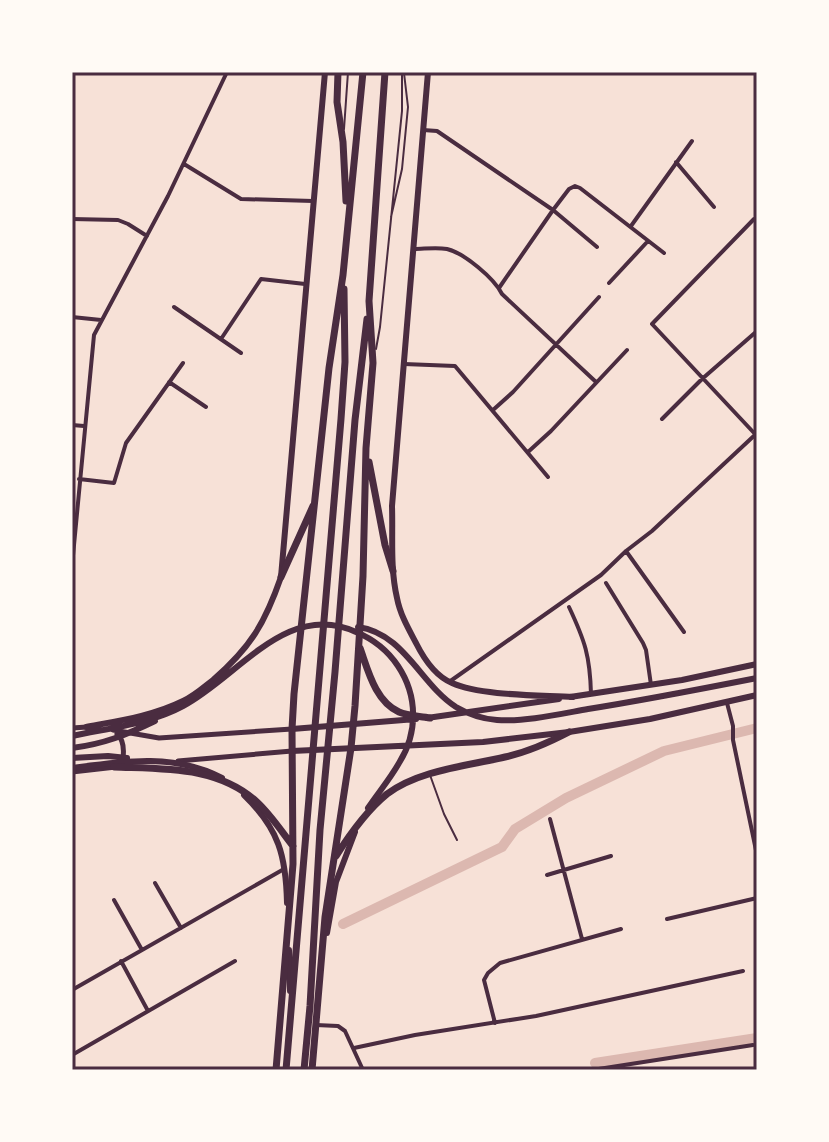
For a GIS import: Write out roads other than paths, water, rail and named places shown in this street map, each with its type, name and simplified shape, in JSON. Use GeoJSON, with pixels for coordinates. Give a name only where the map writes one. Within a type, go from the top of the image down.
{"type":"FeatureCollection","features":[{"type":"Feature","properties":{"kind":"main road"},"geometry":{"type":"LineString","coordinates":[[281,577],[325,72]]}},
{"type":"Feature","properties":{"kind":"main road"},"geometry":{"type":"LineString","coordinates":[[338,72],[337,102],[343,142],[347,223]]}},
{"type":"Feature","properties":{"kind":"main road"},"geometry":{"type":"LineString","coordinates":[[276,1070],[293,864],[294,694],[329,368],[343,275],[363,72]]}},
{"type":"Feature","properties":{"kind":"main road"},"geometry":{"type":"LineString","coordinates":[[304,1070],[320,830],[355,420],[369,301],[385,72]]}},
{"type":"Feature","properties":{"kind":"main road"},"geometry":{"type":"LineString","coordinates":[[428,72],[392,506],[396,597],[421,654],[439,676],[449,682],[477,690],[573,697]]}},
{"type":"Feature","properties":{"kind":"main road"},"geometry":{"type":"LineString","coordinates":[[286,1070],[345,362],[343,275]]}},
{"type":"Feature","properties":{"kind":"main road"},"geometry":{"type":"LineString","coordinates":[[312,1070],[325,917],[354,723],[366,448],[373,363],[369,301]]}},
{"type":"Feature","properties":{"kind":"main road"},"geometry":{"type":"LineString","coordinates":[[366,448],[393,571]]}},
{"type":"Feature","properties":{"kind":"main road"},"geometry":{"type":"LineString","coordinates":[[86,727],[152,713],[184,701],[235,661],[255,637],[267,613],[315,500]]}},
{"type":"Feature","properties":{"kind":"main road"},"geometry":{"type":"LineString","coordinates":[[72,748],[105,743],[165,716],[213,688],[267,644],[291,630],[318,623],[364,627],[386,638],[449,703],[469,714],[492,720],[567,713],[757,678]]}},
{"type":"Feature","properties":{"kind":"main road"},"geometry":{"type":"LineString","coordinates":[[310,1006],[343,861],[370,806],[406,752],[413,729],[412,701],[401,670],[368,637],[343,625]]}},
{"type":"Feature","properties":{"kind":"main road"},"geometry":{"type":"LineString","coordinates":[[359,646],[380,696],[389,706],[403,714],[430,718]]}},
{"type":"Feature","properties":{"kind":"main road"},"geometry":{"type":"LineString","coordinates":[[292,729],[430,718],[651,685],[757,664]]}},
{"type":"Feature","properties":{"kind":"main road"},"geometry":{"type":"LineString","coordinates":[[292,751],[483,742],[569,732],[650,719],[757,695]]}},
{"type":"Feature","properties":{"kind":"main road"},"geometry":{"type":"LineString","coordinates":[[72,736],[165,716]]}},
{"type":"Feature","properties":{"kind":"main road"},"geometry":{"type":"LineString","coordinates":[[333,860],[354,829],[387,794],[408,782],[540,747],[569,732]]}},
{"type":"Feature","properties":{"kind":"main road"},"geometry":{"type":"LineString","coordinates":[[72,758],[108,756],[183,764],[221,777],[255,806],[273,831],[283,856],[290,1011]]}},
{"type":"Feature","properties":{"kind":"main road"},"geometry":{"type":"LineString","coordinates":[[72,770],[138,760]]}},
{"type":"Feature","properties":{"kind":"main road"},"geometry":{"type":"LineString","coordinates":[[114,767],[187,770],[218,778],[245,792],[259,804],[293,846]]}},
{"type":"Feature","properties":{"kind":"main road"},"geometry":{"type":"LineString","coordinates":[[288,913],[297,899],[308,897],[317,900],[325,917]]}},
{"type":"Feature","properties":{"kind":"street"},"geometry":{"type":"LineString","coordinates":[[72,566],[94,335],[184,164],[227,72]]}},
{"type":"Feature","properties":{"kind":"street"},"geometry":{"type":"LineString","coordinates":[[423,130],[437,131],[553,210],[597,247]]}},
{"type":"Feature","properties":{"kind":"street"},"geometry":{"type":"LineString","coordinates":[[631,226],[692,141]]}},
{"type":"Feature","properties":{"kind":"street"},"geometry":{"type":"LineString","coordinates":[[676,162],[714,207]]}},
{"type":"Feature","properties":{"kind":"street"},"geometry":{"type":"LineString","coordinates":[[184,164],[241,199],[313,201]]}},
{"type":"Feature","properties":{"kind":"street"},"geometry":{"type":"LineString","coordinates":[[499,288],[553,210],[575,186],[664,253]]}},
{"type":"Feature","properties":{"kind":"street"},"geometry":{"type":"LineString","coordinates":[[72,219],[118,220],[147,236]]}},
{"type":"Feature","properties":{"kind":"street"},"geometry":{"type":"LineString","coordinates":[[449,682],[601,575],[756,433],[652,324],[754,219]]}},
{"type":"Feature","properties":{"kind":"street"},"geometry":{"type":"LineString","coordinates":[[609,283],[648,241]]}},
{"type":"Feature","properties":{"kind":"street"},"geometry":{"type":"LineString","coordinates":[[414,249],[443,248],[454,252],[490,277],[502,294],[596,382]]}},
{"type":"Feature","properties":{"kind":"street"},"geometry":{"type":"LineString","coordinates":[[221,339],[261,279],[305,284]]}},
{"type":"Feature","properties":{"kind":"street"},"geometry":{"type":"LineString","coordinates":[[493,410],[599,297]]}},
{"type":"Feature","properties":{"kind":"street"},"geometry":{"type":"LineString","coordinates":[[174,307],[241,353]]}},
{"type":"Feature","properties":{"kind":"street"},"geometry":{"type":"LineString","coordinates":[[72,317],[101,320]]}},
{"type":"Feature","properties":{"kind":"street"},"geometry":{"type":"LineString","coordinates":[[662,419],[757,331]]}},
{"type":"Feature","properties":{"kind":"street"},"geometry":{"type":"LineString","coordinates":[[528,452],[627,350]]}},
{"type":"Feature","properties":{"kind":"street"},"geometry":{"type":"LineString","coordinates":[[79,479],[114,483],[126,443],[183,363]]}},
{"type":"Feature","properties":{"kind":"street"},"geometry":{"type":"LineString","coordinates":[[404,364],[455,366],[548,477]]}},
{"type":"Feature","properties":{"kind":"street"},"geometry":{"type":"LineString","coordinates":[[169,382],[206,407]]}},
{"type":"Feature","properties":{"kind":"street"},"geometry":{"type":"LineString","coordinates":[[72,425],[84,426]]}},
{"type":"Feature","properties":{"kind":"street"},"geometry":{"type":"LineString","coordinates":[[626,551],[684,632]]}},
{"type":"Feature","properties":{"kind":"street"},"geometry":{"type":"LineString","coordinates":[[606,583],[643,643],[651,685]]}},
{"type":"Feature","properties":{"kind":"street"},"geometry":{"type":"LineString","coordinates":[[569,607],[588,653],[591,694]]}},
{"type":"Feature","properties":{"kind":"street"},"geometry":{"type":"LineString","coordinates":[[727,703],[757,855]]}},
{"type":"Feature","properties":{"kind":"street"},"geometry":{"type":"LineString","coordinates":[[72,728],[86,727],[159,738],[292,729]]}},
{"type":"Feature","properties":{"kind":"street"},"geometry":{"type":"LineString","coordinates":[[111,730],[120,736],[124,749],[122,759],[114,767]]}},
{"type":"Feature","properties":{"kind":"street"},"geometry":{"type":"LineString","coordinates":[[72,770],[292,751]]}},
{"type":"Feature","properties":{"kind":"street"},"geometry":{"type":"LineString","coordinates":[[550,819],[582,939]]}},
{"type":"Feature","properties":{"kind":"street"},"geometry":{"type":"LineString","coordinates":[[547,875],[611,856]]}},
{"type":"Feature","properties":{"kind":"street"},"geometry":{"type":"LineString","coordinates":[[72,990],[293,864]]}},
{"type":"Feature","properties":{"kind":"street"},"geometry":{"type":"LineString","coordinates":[[155,883],[181,928]]}},
{"type":"Feature","properties":{"kind":"street"},"geometry":{"type":"LineString","coordinates":[[667,919],[757,898]]}},
{"type":"Feature","properties":{"kind":"street"},"geometry":{"type":"LineString","coordinates":[[114,900],[142,950]]}},
{"type":"Feature","properties":{"kind":"street"},"geometry":{"type":"LineString","coordinates":[[495,1023],[484,980],[500,963],[621,929]]}},
{"type":"Feature","properties":{"kind":"street"},"geometry":{"type":"LineString","coordinates":[[121,961],[148,1011]]}},
{"type":"Feature","properties":{"kind":"street"},"geometry":{"type":"LineString","coordinates":[[72,1055],[235,961]]}},
{"type":"Feature","properties":{"kind":"street"},"geometry":{"type":"LineString","coordinates":[[354,1048],[536,1016],[743,971]]}},
{"type":"Feature","properties":{"kind":"street"},"geometry":{"type":"LineString","coordinates":[[316,1025],[338,1026],[345,1031],[363,1070]]}},
{"type":"Feature","properties":{"kind":"street"},"geometry":{"type":"LineString","coordinates":[[592,1070],[753,1045]]}},
{"type":"Feature","properties":{"kind":"lane"},"geometry":{"type":"LineString","coordinates":[[343,142],[348,72]]}},
{"type":"Feature","properties":{"kind":"lane"},"geometry":{"type":"LineString","coordinates":[[389,228],[402,169],[408,107],[403,72]]}},
{"type":"Feature","properties":{"kind":"lane"},"geometry":{"type":"LineString","coordinates":[[373,363],[380,327],[402,111],[403,72]]}},
{"type":"Feature","properties":{"kind":"lane"},"geometry":{"type":"LineString","coordinates":[[430,774],[457,840]]}},
{"type":"Feature","properties":{"kind":"waterway"},"geometry":{"type":"LineString","coordinates":[[343,924],[502,847],[515,829],[566,798],[664,751],[757,728]]}},
{"type":"Feature","properties":{"kind":"waterway"},"geometry":{"type":"LineString","coordinates":[[595,1063],[757,1038]]}}]}
